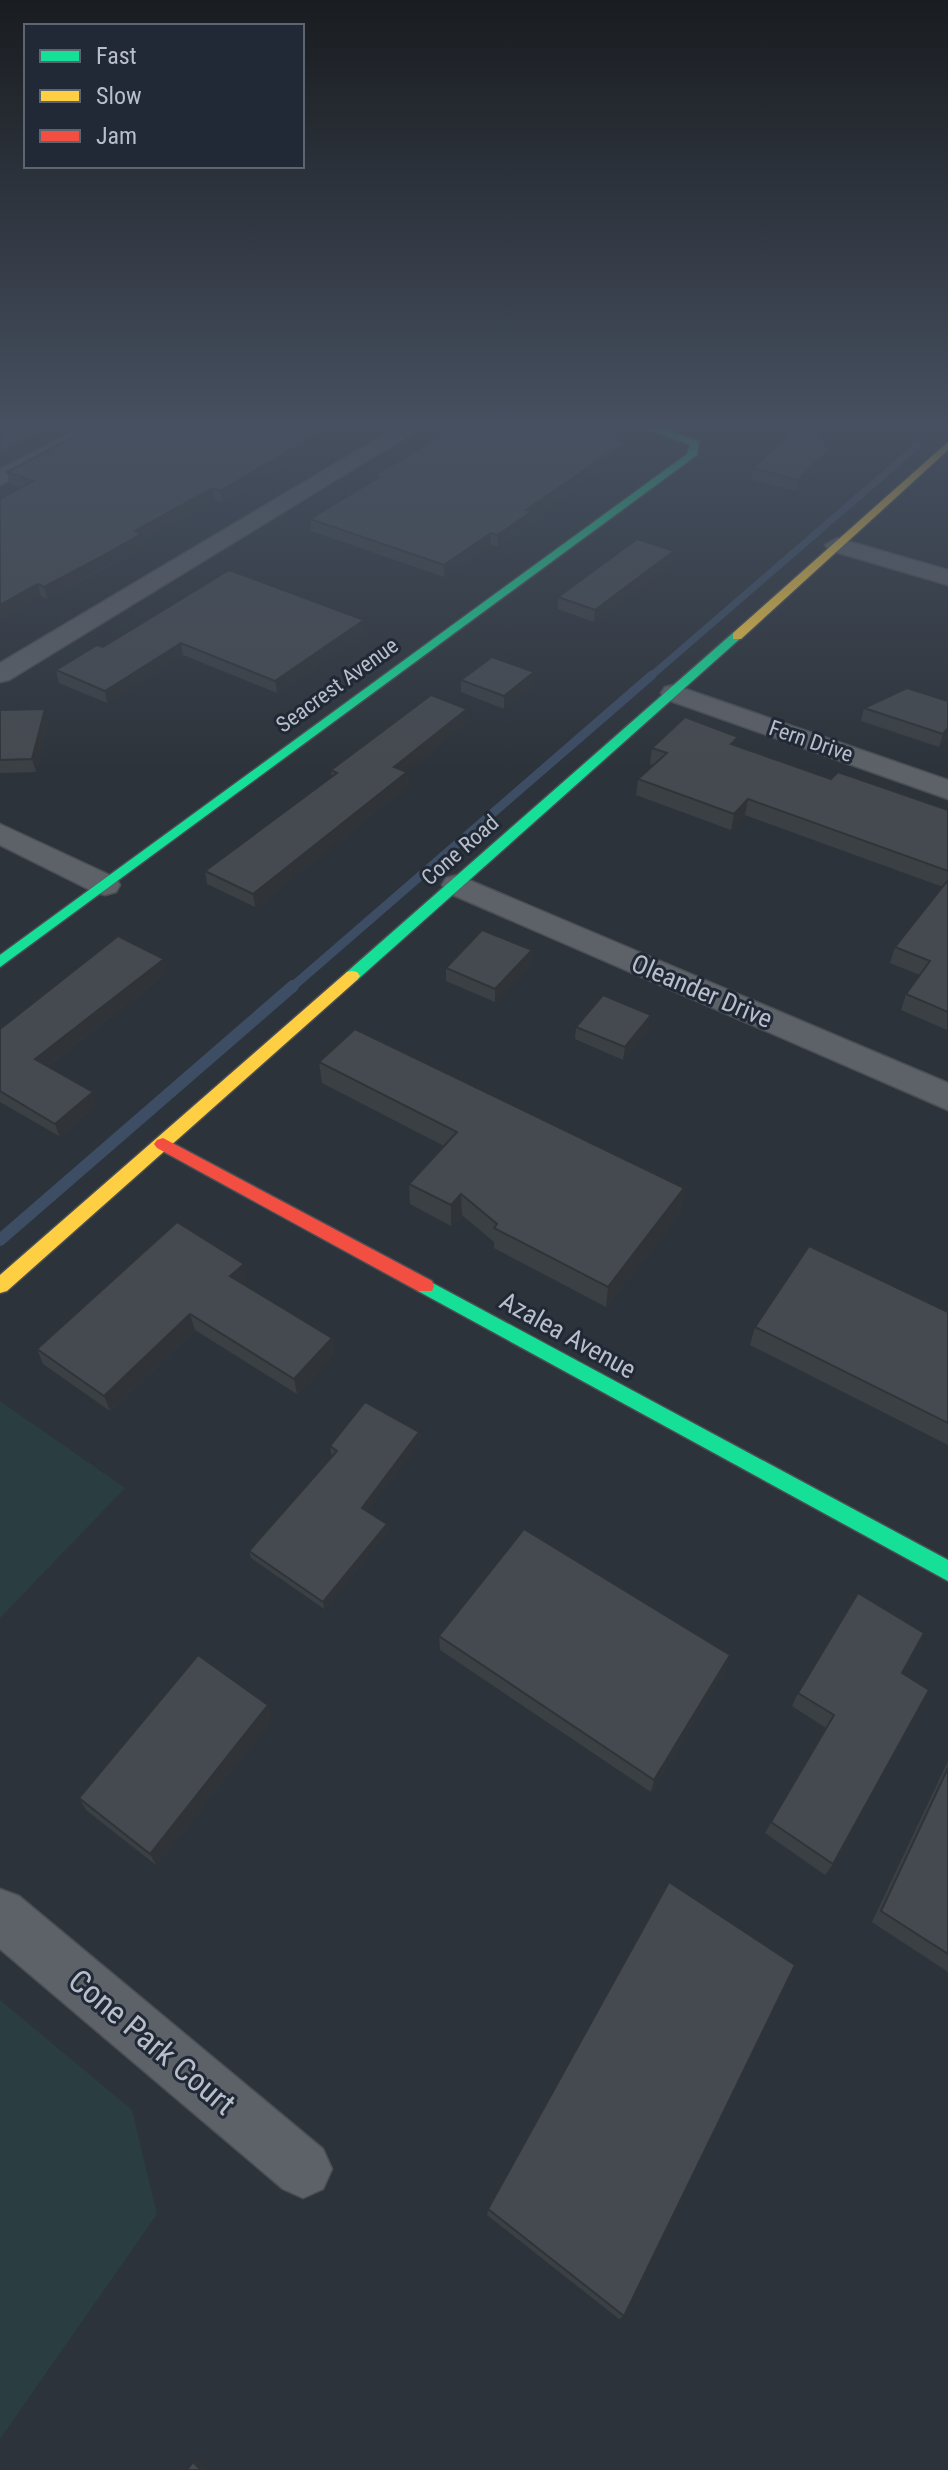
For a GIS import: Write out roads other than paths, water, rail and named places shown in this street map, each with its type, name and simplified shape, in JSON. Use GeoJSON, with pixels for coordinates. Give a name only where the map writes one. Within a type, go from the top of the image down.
{"type":"FeatureCollection","features":[{"type":"Feature","properties":{"kind":"street"},"geometry":{"type":"LineString","coordinates":[[0,674],[220,542]]}},
{"type":"Feature","properties":{"kind":"street","name":"Seacrest Avenue"},"geometry":{"type":"LineString","coordinates":[[0,962],[573,542]]}},
{"type":"Feature","properties":{"kind":"street","name":"Cone Road"},"geometry":{"type":"LineString","coordinates":[[0,1286],[674,693],[840,542]]}},
{"type":"Feature","properties":{"kind":"street"},"geometry":{"type":"LineString","coordinates":[[837,545],[948,578]]}},
{"type":"Feature","properties":{"kind":"street","name":"Fern Drive"},"geometry":{"type":"LineString","coordinates":[[674,693],[948,790]]}},
{"type":"Feature","properties":{"kind":"street"},"geometry":{"type":"LineString","coordinates":[[0,833],[105,885]]}},
{"type":"Feature","properties":{"kind":"street","name":"Oleander Drive"},"geometry":{"type":"LineString","coordinates":[[457,885],[948,1097]]}},
{"type":"Feature","properties":{"kind":"street","name":"Azalea Avenue"},"geometry":{"type":"LineString","coordinates":[[163,1144],[948,1571]]}},
{"type":"Feature","properties":{"kind":"street","name":"Cone Park Court"},"geometry":{"type":"LineString","coordinates":[[0,1915],[303,2169]]}},
{"type":"Feature","properties":{"kind":"waterway"},"geometry":{"type":"LineString","coordinates":[[650,677],[806,542]]}},
{"type":"Feature","properties":{"kind":"waterway"},"geometry":{"type":"LineString","coordinates":[[291,988],[652,675]]}},
{"type":"Feature","properties":{"kind":"waterway"},"geometry":{"type":"LineString","coordinates":[[0,1240],[293,986]]}}]}
